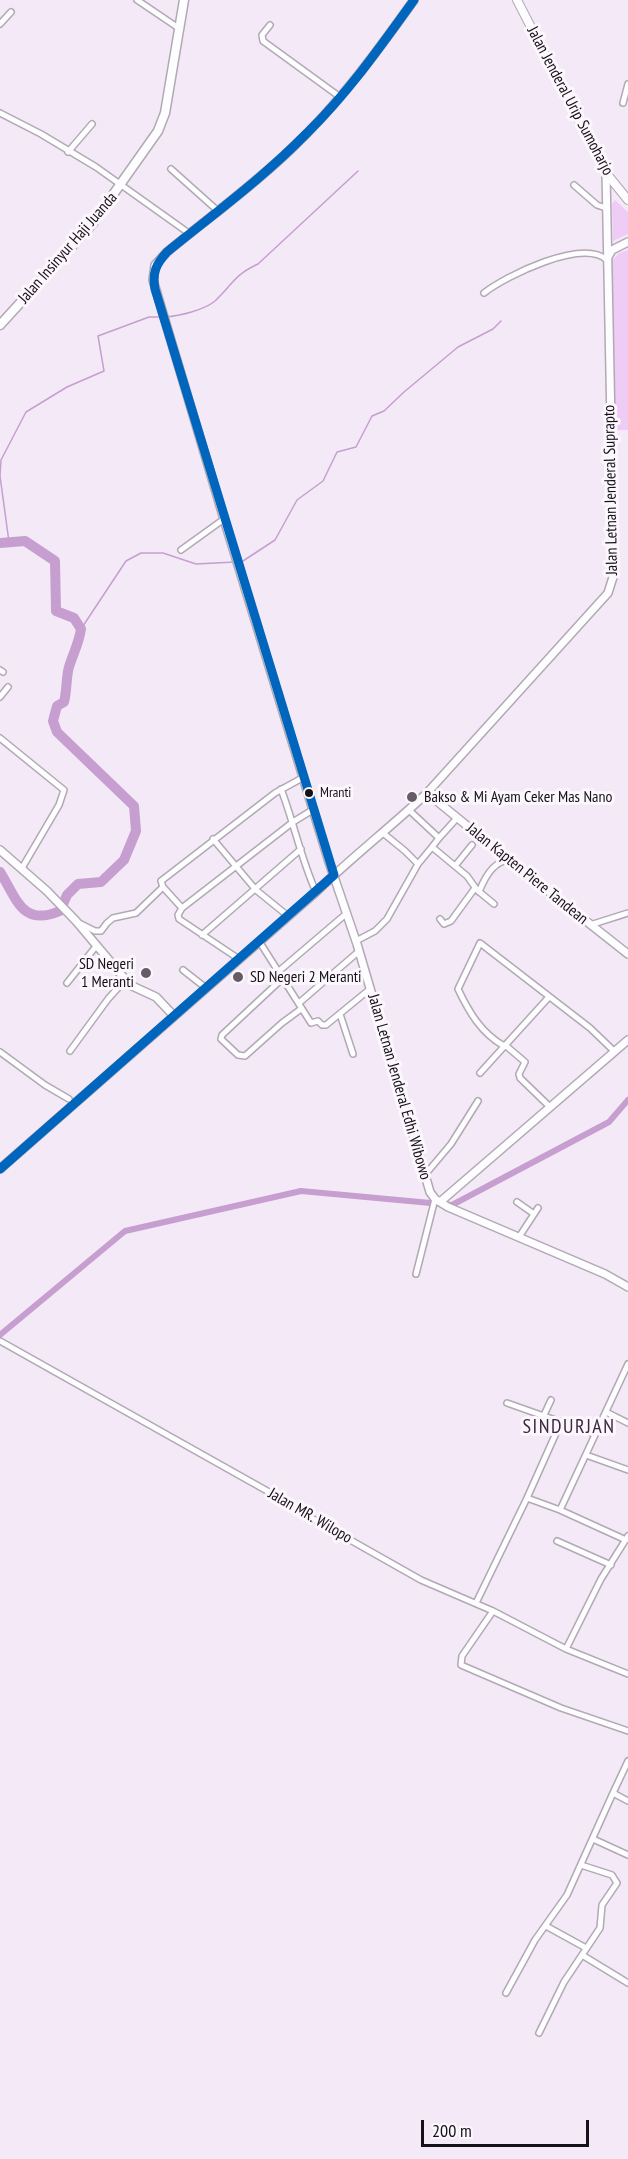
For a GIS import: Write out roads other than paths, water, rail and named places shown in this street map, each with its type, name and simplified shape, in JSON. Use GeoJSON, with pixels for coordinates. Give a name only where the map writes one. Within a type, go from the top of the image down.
{"type":"FeatureCollection","features":[{"type":"Feature","properties":{"kind":"main road","name":"Jalan Insinyur Haji Juanda"},"geometry":{"type":"LineString","coordinates":[[0,325],[93,223],[158,131],[164,117],[184,0]]}},
{"type":"Feature","properties":{"kind":"main road","name":"Jalan Jenderal Urip Sumoharjo"},"geometry":{"type":"LineString","coordinates":[[517,0],[606,172],[628,200]]}},
{"type":"Feature","properties":{"kind":"street"},"geometry":{"type":"LineString","coordinates":[[137,0],[180,29]]}},
{"type":"Feature","properties":{"kind":"street"},"geometry":{"type":"LineString","coordinates":[[0,113],[96,167],[190,234],[280,160],[359,76],[414,0]]}},
{"type":"Feature","properties":{"kind":"street"},"geometry":{"type":"LineString","coordinates":[[0,24],[11,12]]}},
{"type":"Feature","properties":{"kind":"street"},"geometry":{"type":"LineString","coordinates":[[270,24],[262,35],[263,41],[340,97]]}},
{"type":"Feature","properties":{"kind":"street"},"geometry":{"type":"LineString","coordinates":[[623,103],[628,84]]}},
{"type":"Feature","properties":{"kind":"street"},"geometry":{"type":"LineString","coordinates":[[68,152],[92,124]]}},
{"type":"Feature","properties":{"kind":"street"},"geometry":{"type":"LineString","coordinates":[[171,169],[218,211]]}},
{"type":"Feature","properties":{"kind":"street","name":"Jalan Letnan Jenderal Suprapto"},"geometry":{"type":"LineString","coordinates":[[0,1169],[427,793],[605,597],[611,587],[614,562],[606,172]]}},
{"type":"Feature","properties":{"kind":"street"},"geometry":{"type":"LineString","coordinates":[[574,185],[597,206],[606,208]]}},
{"type":"Feature","properties":{"kind":"street","name":"Jalan Letnan Jenderal Edhi Wibowo"},"geometry":{"type":"LineString","coordinates":[[190,234],[167,252],[153,269],[153,280],[160,309],[356,941],[424,1176],[439,1204]]}},
{"type":"Feature","properties":{"kind":"street"},"geometry":{"type":"LineString","coordinates":[[484,293],[520,272],[558,257],[576,253],[602,256],[607,260],[612,250],[628,242]]}},
{"type":"Feature","properties":{"kind":"street"},"geometry":{"type":"LineString","coordinates":[[181,550],[224,519]]}},
{"type":"Feature","properties":{"kind":"street"},"geometry":{"type":"LineString","coordinates":[[0,697],[8,687]]}},
{"type":"Feature","properties":{"kind":"street"},"geometry":{"type":"LineString","coordinates":[[0,738],[64,790],[58,806],[22,868]]}},
{"type":"Feature","properties":{"kind":"street"},"geometry":{"type":"LineString","coordinates":[[182,908],[163,887],[161,882],[164,877],[281,789],[304,777]]}},
{"type":"Feature","properties":{"kind":"street"},"geometry":{"type":"LineString","coordinates":[[281,789],[316,892]]}},
{"type":"Feature","properties":{"kind":"street","name":"Jalan Kapten Piere Tandean"},"geometry":{"type":"LineString","coordinates":[[427,793],[628,954]]}},
{"type":"Feature","properties":{"kind":"street"},"geometry":{"type":"LineString","coordinates":[[239,959],[178,918],[182,908],[293,822],[314,809]]}},
{"type":"Feature","properties":{"kind":"street"},"geometry":{"type":"LineString","coordinates":[[409,810],[439,838]]}},
{"type":"Feature","properties":{"kind":"street"},"geometry":{"type":"LineString","coordinates":[[356,941],[375,931],[387,918],[418,864],[457,818]]}},
{"type":"Feature","properties":{"kind":"street"},"geometry":{"type":"LineString","coordinates":[[383,833],[418,864]]}},
{"type":"Feature","properties":{"kind":"street"},"geometry":{"type":"LineString","coordinates":[[213,839],[256,890],[288,916]]}},
{"type":"Feature","properties":{"kind":"street"},"geometry":{"type":"LineString","coordinates":[[455,866],[472,845]]}},
{"type":"Feature","properties":{"kind":"street"},"geometry":{"type":"LineString","coordinates":[[432,848],[469,878],[477,890],[494,904]]}},
{"type":"Feature","properties":{"kind":"street"},"geometry":{"type":"LineString","coordinates":[[202,935],[301,849]]}},
{"type":"Feature","properties":{"kind":"street"},"geometry":{"type":"LineString","coordinates":[[0,850],[47,891],[126,979],[136,988],[161,1001],[174,1016]]}},
{"type":"Feature","properties":{"kind":"street"},"geometry":{"type":"LineString","coordinates":[[440,919],[444,924],[451,921],[487,874],[502,861],[509,860]]}},
{"type":"Feature","properties":{"kind":"street"},"geometry":{"type":"LineString","coordinates":[[76,921],[95,931],[101,931],[113,918],[136,913],[163,887]]}},
{"type":"Feature","properties":{"kind":"street"},"geometry":{"type":"LineString","coordinates":[[279,971],[347,913]]}},
{"type":"Feature","properties":{"kind":"street"},"geometry":{"type":"LineString","coordinates":[[590,925],[628,913]]}},
{"type":"Feature","properties":{"kind":"street"},"geometry":{"type":"LineString","coordinates":[[259,941],[309,1022],[319,1021],[324,1026],[370,989]]}},
{"type":"Feature","properties":{"kind":"street"},"geometry":{"type":"LineString","coordinates":[[550,1107],[520,1078],[519,1074],[525,1062],[486,1034],[477,1023],[458,989],[480,943],[590,1028],[615,1052]]}},
{"type":"Feature","properties":{"kind":"street"},"geometry":{"type":"LineString","coordinates":[[67,984],[97,945]]}},
{"type":"Feature","properties":{"kind":"street"},"geometry":{"type":"LineString","coordinates":[[283,978],[222,1035],[221,1039],[238,1055],[245,1056],[358,952]]}},
{"type":"Feature","properties":{"kind":"street"},"geometry":{"type":"LineString","coordinates":[[183,970],[206,988]]}},
{"type":"Feature","properties":{"kind":"street"},"geometry":{"type":"LineString","coordinates":[[70,1051],[108,999],[126,979]]}},
{"type":"Feature","properties":{"kind":"street"},"geometry":{"type":"LineString","coordinates":[[480,1073],[549,997]]}},
{"type":"Feature","properties":{"kind":"street"},"geometry":{"type":"LineString","coordinates":[[340,1014],[353,1054]]}},
{"type":"Feature","properties":{"kind":"street"},"geometry":{"type":"LineString","coordinates":[[416,1274],[439,1204],[628,1040]]}},
{"type":"Feature","properties":{"kind":"street"},"geometry":{"type":"LineString","coordinates":[[0,1052],[45,1085],[69,1099]]}},
{"type":"Feature","properties":{"kind":"street"},"geometry":{"type":"LineString","coordinates":[[424,1176],[447,1150],[478,1101]]}},
{"type":"Feature","properties":{"kind":"street"},"geometry":{"type":"LineString","coordinates":[[517,1202],[534,1214]]}},
{"type":"Feature","properties":{"kind":"street"},"geometry":{"type":"LineString","coordinates":[[439,1204],[605,1274],[628,1287]]}},
{"type":"Feature","properties":{"kind":"street"},"geometry":{"type":"LineString","coordinates":[[519,1237],[538,1208]]}},
{"type":"Feature","properties":{"kind":"street","name":"Jalan MR. Wilopo"},"geometry":{"type":"LineString","coordinates":[[0,1341],[270,1492],[299,1511],[421,1580],[493,1611],[566,1649],[628,1674]]}},
{"type":"Feature","properties":{"kind":"street"},"geometry":{"type":"LineString","coordinates":[[560,1510],[628,1364]]}},
{"type":"Feature","properties":{"kind":"street"},"geometry":{"type":"LineString","coordinates":[[544,1416],[552,1400]]}},
{"type":"Feature","properties":{"kind":"street"},"geometry":{"type":"LineString","coordinates":[[507,1403],[595,1434]]}},
{"type":"Feature","properties":{"kind":"street"},"geometry":{"type":"LineString","coordinates":[[606,1413],[628,1423]]}},
{"type":"Feature","properties":{"kind":"street"},"geometry":{"type":"LineString","coordinates":[[476,1603],[561,1422]]}},
{"type":"Feature","properties":{"kind":"street"},"geometry":{"type":"LineString","coordinates":[[586,1455],[628,1470]]}},
{"type":"Feature","properties":{"kind":"street"},"geometry":{"type":"LineString","coordinates":[[527,1498],[627,1538],[596,1589],[566,1649]]}},
{"type":"Feature","properties":{"kind":"street"},"geometry":{"type":"LineString","coordinates":[[557,1541],[611,1565]]}},
{"type":"Feature","properties":{"kind":"street"},"geometry":{"type":"LineString","coordinates":[[493,1611],[462,1656],[461,1665],[561,1708],[628,1731]]}},
{"type":"Feature","properties":{"kind":"street"},"geometry":{"type":"LineString","coordinates":[[506,1993],[535,1940],[567,1895],[628,1761]]}},
{"type":"Feature","properties":{"kind":"street"},"geometry":{"type":"LineString","coordinates":[[613,1793],[628,1801]]}},
{"type":"Feature","properties":{"kind":"street"},"geometry":{"type":"LineString","coordinates":[[593,1839],[628,1855]]}},
{"type":"Feature","properties":{"kind":"street"},"geometry":{"type":"LineString","coordinates":[[538,2033],[564,1982],[600,1928],[602,1905],[617,1882],[612,1875],[581,1865]]}},
{"type":"Feature","properties":{"kind":"street"},"geometry":{"type":"LineString","coordinates":[[546,1926],[586,1948]]}},
{"type":"Feature","properties":{"kind":"street"},"geometry":{"type":"LineString","coordinates":[[582,1955],[628,1983]]}},
{"type":"Feature","properties":{"kind":"waterway"},"geometry":{"type":"LineString","coordinates":[[165,317],[192,312],[215,301],[239,276],[258,264],[358,171]]}},
{"type":"Feature","properties":{"kind":"waterway"},"geometry":{"type":"LineString","coordinates":[[9,542],[0,476],[1,460],[26,412],[67,387],[104,371],[98,336],[149,317],[161,317]]}},
{"type":"Feature","properties":{"kind":"waterway"},"geometry":{"type":"LineString","coordinates":[[239,562],[275,540],[297,500],[323,481],[337,452],[356,447],[372,416],[384,411],[458,347],[493,329],[501,321]]}},
{"type":"Feature","properties":{"kind":"waterway"},"geometry":{"type":"LineString","coordinates":[[0,543],[25,541],[55,561],[56,611],[74,618],[81,629],[68,671],[64,702],[57,706],[53,721],[57,732],[134,806],[136,831],[124,860],[101,882],[78,884],[67,895],[60,911],[47,915],[29,913],[22,908],[0,872]]}},
{"type":"Feature","properties":{"kind":"waterway"},"geometry":{"type":"LineString","coordinates":[[81,629],[126,561],[141,553],[163,553],[196,564],[235,562]]}},
{"type":"Feature","properties":{"kind":"waterway"},"geometry":{"type":"LineString","coordinates":[[0,1335],[125,1231],[301,1191],[452,1205],[609,1122],[628,1100]]}},
{"type":"Feature","properties":{"kind":"place","name":"Mranti"},"geometry":{"type":"Point","coordinates":[309,793]}},
{"type":"Feature","properties":{"kind":"place","name":"Bakso & Mi Ayam Ceker Mas Nano"},"geometry":{"type":"Point","coordinates":[412,797]}},
{"type":"Feature","properties":{"kind":"place","name":"SD Negeri 1 Meranti"},"geometry":{"type":"Point","coordinates":[146,973]}},
{"type":"Feature","properties":{"kind":"place","name":"SD Negeri 2 Meranti"},"geometry":{"type":"Point","coordinates":[238,977]}},
{"type":"Feature","properties":{"kind":"district","name":"SINDURJAN"},"geometry":{"type":"Point","coordinates":[569,1427]}}]}
